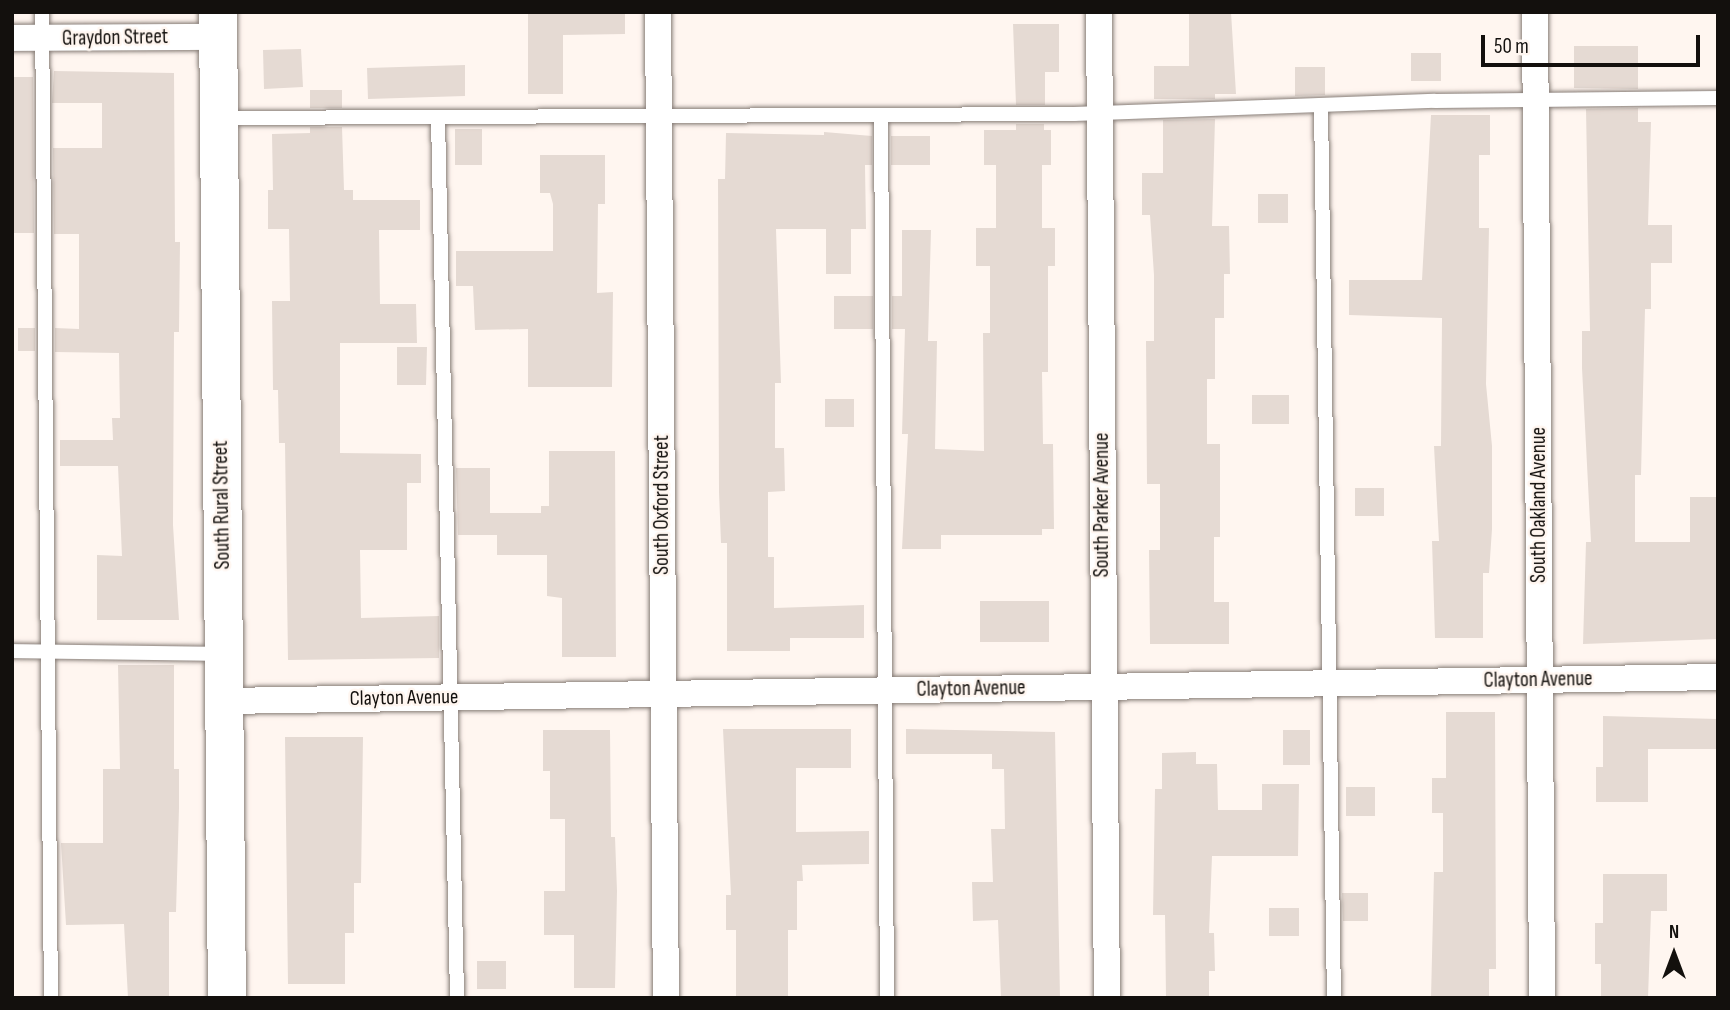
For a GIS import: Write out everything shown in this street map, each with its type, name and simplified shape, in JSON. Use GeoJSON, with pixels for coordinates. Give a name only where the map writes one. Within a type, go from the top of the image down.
{"type":"FeatureCollection","features":[{"type":"Feature","properties":{"kind":"main road","name":"South Rural Street"},"geometry":{"type":"LineString","coordinates":[[218,24],[227,998]]}},
{"type":"Feature","properties":{"kind":"street","name":"South Oxford Street"},"geometry":{"type":"LineString","coordinates":[[658,12],[666,998]]}},
{"type":"Feature","properties":{"kind":"street","name":"South Parker Avenue"},"geometry":{"type":"LineString","coordinates":[[1099,12],[1107,998]]}},
{"type":"Feature","properties":{"kind":"street","name":"South Oakland Avenue"},"geometry":{"type":"LineString","coordinates":[[1535,12],[1542,998]]}},
{"type":"Feature","properties":{"kind":"street","name":"Graydon Street"},"geometry":{"type":"LineString","coordinates":[[12,38],[42,39],[218,24]]}},
{"type":"Feature","properties":{"kind":"street","name":"Clayton Avenue"},"geometry":{"type":"LineString","coordinates":[[224,701],[1718,677]]}},
{"type":"Feature","properties":{"kind":"lane"},"geometry":{"type":"LineString","coordinates":[[42,12],[51,998]]}},
{"type":"Feature","properties":{"kind":"lane"},"geometry":{"type":"LineString","coordinates":[[219,118],[881,116],[1718,98]]}},
{"type":"Feature","properties":{"kind":"lane"},"geometry":{"type":"LineString","coordinates":[[1321,105],[1332,683],[1334,998]]}},
{"type":"Feature","properties":{"kind":"lane"},"geometry":{"type":"LineString","coordinates":[[881,116],[887,998]]}},
{"type":"Feature","properties":{"kind":"lane"},"geometry":{"type":"LineString","coordinates":[[439,118],[454,697],[457,998]]}},
{"type":"Feature","properties":{"kind":"lane"},"geometry":{"type":"LineString","coordinates":[[12,651],[224,654]]}},
{"type":"Feature","properties":{"kind":"building"},"geometry":{"type":"Polygon","coordinates":[[[528,12],[625,12],[625,34],[563,35],[563,94],[528,94],[528,12]]]}},
{"type":"Feature","properties":{"kind":"building"},"geometry":{"type":"Polygon","coordinates":[[[1189,12],[1231,12],[1236,94],[1215,94],[1215,99],[1154,99],[1154,66],[1189,66],[1189,12]]]}},
{"type":"Feature","properties":{"kind":"building"},"geometry":{"type":"Polygon","coordinates":[[[1013,24],[1059,24],[1059,72],[1045,72],[1045,105],[1016,105],[1013,24]]]}},
{"type":"Feature","properties":{"kind":"building"},"geometry":{"type":"Polygon","coordinates":[[[1574,46],[1638,46],[1638,89],[1574,88],[1574,46]]]}},
{"type":"Feature","properties":{"kind":"building"},"geometry":{"type":"Polygon","coordinates":[[[301,49],[303,87],[264,89],[263,50],[301,49]]]}},
{"type":"Feature","properties":{"kind":"building"},"geometry":{"type":"Polygon","coordinates":[[[1411,53],[1441,53],[1441,81],[1411,81],[1411,53]]]}},
{"type":"Feature","properties":{"kind":"building"},"geometry":{"type":"Polygon","coordinates":[[[465,65],[465,96],[368,99],[367,68],[465,65]]]}},
{"type":"Feature","properties":{"kind":"building"},"geometry":{"type":"Polygon","coordinates":[[[1295,67],[1325,67],[1325,95],[1295,96],[1295,67]]]}},
{"type":"Feature","properties":{"kind":"building"},"geometry":{"type":"Polygon","coordinates":[[[54,71],[174,73],[175,242],[180,242],[179,332],[174,332],[173,525],[179,620],[97,620],[97,555],[122,556],[118,466],[60,466],[60,440],[113,440],[112,418],[120,418],[119,353],[55,352],[55,328],[79,329],[79,234],[54,234],[53,148],[102,148],[102,103],[52,103],[54,71]]]}},
{"type":"Feature","properties":{"kind":"building"},"geometry":{"type":"Polygon","coordinates":[[[12,77],[33,77],[34,233],[12,233],[12,77]]]}},
{"type":"Feature","properties":{"kind":"building"},"geometry":{"type":"Polygon","coordinates":[[[310,90],[342,90],[342,108],[310,108],[310,90]]]}},
{"type":"Feature","properties":{"kind":"building"},"geometry":{"type":"Polygon","coordinates":[[[1638,108],[1638,122],[1651,122],[1648,225],[1672,225],[1672,263],[1651,263],[1651,309],[1645,309],[1641,475],[1635,475],[1635,542],[1690,542],[1690,497],[1718,497],[1718,639],[1583,644],[1586,542],[1591,542],[1582,368],[1582,331],[1590,331],[1586,109],[1638,108]]]}},
{"type":"Feature","properties":{"kind":"building"},"geometry":{"type":"Polygon","coordinates":[[[1431,115],[1490,115],[1490,155],[1479,155],[1479,228],[1489,228],[1486,384],[1492,446],[1492,529],[1489,573],[1483,573],[1483,638],[1435,638],[1432,541],[1439,541],[1434,446],[1441,446],[1442,318],[1349,315],[1349,280],[1422,280],[1431,115]]]}},
{"type":"Feature","properties":{"kind":"building"},"geometry":{"type":"Polygon","coordinates":[[[1215,119],[1212,226],[1229,226],[1230,274],[1224,274],[1224,318],[1215,318],[1215,379],[1207,379],[1207,444],[1220,444],[1220,537],[1214,537],[1214,602],[1229,602],[1229,644],[1150,644],[1149,550],[1160,550],[1160,484],[1147,484],[1146,341],[1154,341],[1154,275],[1150,215],[1142,215],[1142,173],[1163,173],[1163,120],[1215,119]]]}},
{"type":"Feature","properties":{"kind":"building"},"geometry":{"type":"Polygon","coordinates":[[[1016,124],[1044,124],[1044,130],[1051,130],[1051,165],[1042,165],[1042,228],[1055,228],[1055,266],[1048,266],[1048,372],[1042,372],[1043,444],[1053,444],[1054,529],[1042,529],[1042,535],[941,535],[941,549],[902,549],[908,434],[902,434],[905,329],[892,329],[892,296],[902,296],[902,230],[931,230],[928,341],[937,341],[935,449],[984,451],[983,333],[990,333],[990,266],[976,266],[976,228],[996,228],[996,165],[984,165],[984,130],[1016,130],[1016,124]]]}},
{"type":"Feature","properties":{"kind":"building"},"geometry":{"type":"Polygon","coordinates":[[[310,127],[342,127],[344,190],[353,190],[353,200],[420,200],[420,230],[379,230],[380,304],[416,304],[417,343],[340,343],[340,453],[421,454],[421,483],[407,483],[407,550],[360,550],[361,618],[439,616],[439,658],[288,660],[285,443],[279,443],[278,390],[273,390],[272,301],[290,301],[289,229],[268,229],[268,190],[273,190],[272,134],[310,133],[310,127]]]}},
{"type":"Feature","properties":{"kind":"building"},"geometry":{"type":"Polygon","coordinates":[[[455,129],[482,129],[482,165],[455,165],[455,129]]]}},
{"type":"Feature","properties":{"kind":"building"},"geometry":{"type":"Polygon","coordinates":[[[824,132],[872,136],[872,165],[865,165],[866,229],[851,229],[851,274],[826,274],[826,229],[776,229],[781,383],[775,383],[775,448],[784,448],[785,491],[768,492],[768,557],[774,557],[774,608],[864,605],[864,638],[790,638],[790,651],[727,651],[727,543],[721,543],[719,492],[718,179],[725,179],[726,133],[824,135],[824,132]]]}},
{"type":"Feature","properties":{"kind":"building"},"geometry":{"type":"Polygon","coordinates":[[[891,136],[930,136],[930,165],[891,165],[891,136]]]}},
{"type":"Feature","properties":{"kind":"building"},"geometry":{"type":"Polygon","coordinates":[[[540,155],[605,155],[605,204],[598,204],[597,293],[613,292],[612,387],[528,387],[528,329],[475,330],[473,286],[456,286],[456,251],[553,251],[553,204],[550,193],[540,193],[540,155]]]}},
{"type":"Feature","properties":{"kind":"building"},"geometry":{"type":"Polygon","coordinates":[[[1258,194],[1288,194],[1288,223],[1258,223],[1258,194]]]}},
{"type":"Feature","properties":{"kind":"building"},"geometry":{"type":"Polygon","coordinates":[[[834,296],[873,296],[873,329],[834,329],[834,296]]]}},
{"type":"Feature","properties":{"kind":"building"},"geometry":{"type":"Polygon","coordinates":[[[18,328],[35,328],[35,351],[18,351],[18,328]]]}},
{"type":"Feature","properties":{"kind":"building"},"geometry":{"type":"Polygon","coordinates":[[[397,347],[427,347],[426,385],[397,385],[397,347]]]}},
{"type":"Feature","properties":{"kind":"building"},"geometry":{"type":"Polygon","coordinates":[[[1252,395],[1289,395],[1289,424],[1252,424],[1252,395]]]}},
{"type":"Feature","properties":{"kind":"building"},"geometry":{"type":"Polygon","coordinates":[[[825,399],[854,399],[854,427],[825,427],[825,399]]]}},
{"type":"Feature","properties":{"kind":"building"},"geometry":{"type":"Polygon","coordinates":[[[549,451],[615,451],[616,657],[562,657],[562,598],[547,596],[547,555],[497,555],[497,535],[458,535],[456,468],[490,468],[490,513],[541,513],[541,506],[549,506],[549,451]]]}},
{"type":"Feature","properties":{"kind":"building"},"geometry":{"type":"Polygon","coordinates":[[[1355,488],[1384,488],[1384,516],[1355,516],[1355,488]]]}},
{"type":"Feature","properties":{"kind":"building"},"geometry":{"type":"Polygon","coordinates":[[[980,601],[1049,601],[1049,642],[980,642],[980,601]]]}},
{"type":"Feature","properties":{"kind":"building"},"geometry":{"type":"Polygon","coordinates":[[[118,665],[174,665],[174,769],[179,769],[179,808],[176,912],[169,912],[169,998],[128,998],[124,924],[66,925],[61,843],[103,843],[103,769],[120,769],[118,665]]]}},
{"type":"Feature","properties":{"kind":"building"},"geometry":{"type":"Polygon","coordinates":[[[1446,712],[1495,712],[1496,969],[1489,969],[1489,998],[1431,998],[1434,872],[1443,872],[1443,813],[1432,813],[1432,778],[1446,778],[1446,712]]]}},
{"type":"Feature","properties":{"kind":"building"},"geometry":{"type":"Polygon","coordinates":[[[1603,716],[1718,719],[1718,749],[1648,749],[1648,802],[1596,802],[1596,767],[1603,767],[1603,716]]]}},
{"type":"Feature","properties":{"kind":"building"},"geometry":{"type":"Polygon","coordinates":[[[723,729],[851,729],[851,768],[796,768],[796,832],[869,831],[869,864],[802,865],[803,881],[797,881],[797,930],[788,930],[788,998],[736,998],[736,930],[726,930],[726,895],[731,895],[723,729]]]}},
{"type":"Feature","properties":{"kind":"building"},"geometry":{"type":"Polygon","coordinates":[[[906,729],[1055,732],[1060,998],[1001,998],[998,920],[973,921],[972,882],[993,882],[991,829],[1005,829],[1004,769],[992,769],[992,754],[906,754],[906,729]]]}},
{"type":"Feature","properties":{"kind":"building"},"geometry":{"type":"Polygon","coordinates":[[[543,730],[610,730],[611,837],[615,837],[617,891],[615,988],[574,988],[574,935],[544,935],[544,891],[565,891],[565,819],[550,819],[550,771],[543,771],[543,730]]]}},
{"type":"Feature","properties":{"kind":"building"},"geometry":{"type":"Polygon","coordinates":[[[1283,730],[1310,730],[1310,765],[1283,765],[1283,730]]]}},
{"type":"Feature","properties":{"kind":"building"},"geometry":{"type":"Polygon","coordinates":[[[285,737],[363,737],[361,883],[354,883],[354,933],[345,933],[345,984],[288,984],[285,737]]]}},
{"type":"Feature","properties":{"kind":"building"},"geometry":{"type":"Polygon","coordinates":[[[1196,752],[1196,764],[1217,764],[1218,810],[1262,810],[1262,784],[1299,784],[1298,856],[1212,856],[1209,933],[1214,933],[1215,971],[1209,971],[1209,998],[1166,998],[1165,915],[1153,915],[1155,789],[1162,789],[1162,753],[1196,752]]]}},
{"type":"Feature","properties":{"kind":"building"},"geometry":{"type":"Polygon","coordinates":[[[1346,787],[1375,787],[1375,816],[1346,816],[1346,787]]]}},
{"type":"Feature","properties":{"kind":"building"},"geometry":{"type":"Polygon","coordinates":[[[1603,874],[1667,874],[1667,911],[1651,911],[1648,998],[1601,998],[1601,964],[1595,964],[1595,923],[1603,923],[1603,874]]]}},
{"type":"Feature","properties":{"kind":"building"},"geometry":{"type":"Polygon","coordinates":[[[1342,893],[1368,893],[1368,921],[1343,921],[1342,893]]]}},
{"type":"Feature","properties":{"kind":"building"},"geometry":{"type":"Polygon","coordinates":[[[1269,908],[1299,908],[1299,936],[1269,936],[1269,908]]]}},
{"type":"Feature","properties":{"kind":"building"},"geometry":{"type":"Polygon","coordinates":[[[477,961],[506,961],[506,989],[477,989],[477,961]]]}}]}
